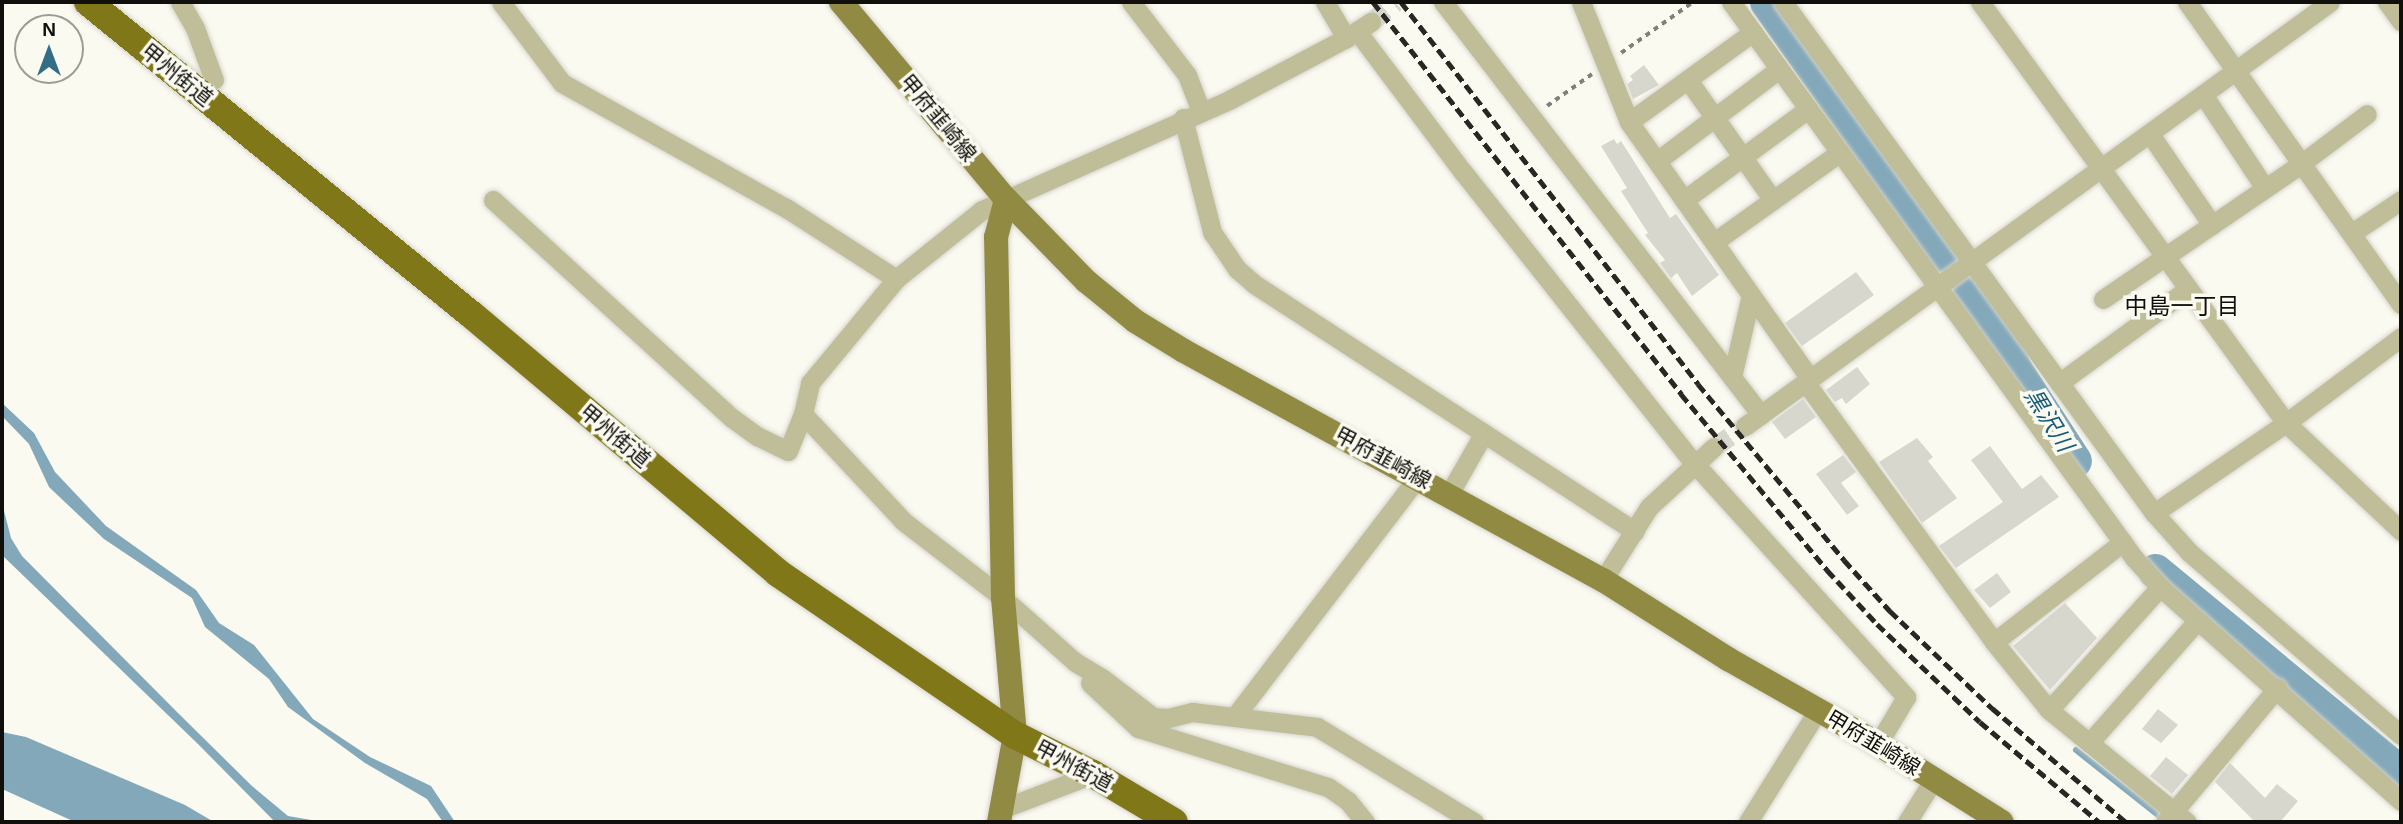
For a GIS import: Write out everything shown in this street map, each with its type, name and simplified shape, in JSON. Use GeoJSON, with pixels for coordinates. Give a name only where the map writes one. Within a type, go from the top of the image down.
{"type":"FeatureCollection","features":[{"type":"Feature","properties":{"kind":"highway","name":"甲州街道"},"geometry":{"type":"LineString","coordinates":[[88,2],[472,315],[778,573],[1014,734],[1093,774],[1174,822]]}},
{"type":"Feature","properties":{"kind":"main road","name":"甲府韮崎線"},"geometry":{"type":"LineString","coordinates":[[841,2],[1006,199],[1086,281],[1135,321],[1184,351],[1604,580],[1728,659],[1878,744],[2003,822]]}},
{"type":"Feature","properties":{"kind":"main road"},"geometry":{"type":"LineString","coordinates":[[1001,816],[1014,734],[1003,598],[996,237],[1006,199]]}},
{"type":"Feature","properties":{"kind":"street"},"geometry":{"type":"LineString","coordinates":[[180,2],[195,28],[214,80]]}},
{"type":"Feature","properties":{"kind":"street"},"geometry":{"type":"LineString","coordinates":[[501,2],[562,83],[786,208],[896,279]]}},
{"type":"Feature","properties":{"kind":"street"},"geometry":{"type":"LineString","coordinates":[[1130,2],[1187,75],[1212,232],[1237,269],[1254,284],[1635,531]]}},
{"type":"Feature","properties":{"kind":"street"},"geometry":{"type":"LineString","coordinates":[[1325,2],[1358,30],[1463,172],[1694,463],[1906,697],[1878,744]]}},
{"type":"Feature","properties":{"kind":"street"},"geometry":{"type":"LineString","coordinates":[[1443,2],[1732,377],[1753,420],[2204,96],[2330,2]]}},
{"type":"Feature","properties":{"kind":"street"},"geometry":{"type":"LineString","coordinates":[[1581,2],[1629,122],[1808,381],[1994,642],[2049,710],[2175,819],[2277,688]]}},
{"type":"Feature","properties":{"kind":"street"},"geometry":{"type":"LineString","coordinates":[[1731,2],[2123,542],[2160,587],[2401,800]]}},
{"type":"Feature","properties":{"kind":"street"},"geometry":{"type":"LineString","coordinates":[[1783,2],[2154,513],[2189,552],[2401,736]]}},
{"type":"Feature","properties":{"kind":"street"},"geometry":{"type":"LineString","coordinates":[[1980,2],[2286,423],[2401,531]]}},
{"type":"Feature","properties":{"kind":"street"},"geometry":{"type":"LineString","coordinates":[[2187,2],[2401,302]]}},
{"type":"Feature","properties":{"kind":"street"},"geometry":{"type":"LineString","coordinates":[[2387,2],[2401,21]]}},
{"type":"Feature","properties":{"kind":"street"},"geometry":{"type":"LineString","coordinates":[[493,200],[732,418],[757,436],[788,451],[803,414],[810,383],[896,279],[982,210],[1192,114],[1230,100],[1358,30]]}},
{"type":"Feature","properties":{"kind":"street"},"geometry":{"type":"LineString","coordinates":[[1629,122],[1754,32]]}},
{"type":"Feature","properties":{"kind":"street"},"geometry":{"type":"LineString","coordinates":[[1657,161],[1779,69]]}},
{"type":"Feature","properties":{"kind":"street"},"geometry":{"type":"LineString","coordinates":[[1688,80],[1773,200]]}},
{"type":"Feature","properties":{"kind":"street"},"geometry":{"type":"LineString","coordinates":[[2204,96],[2265,188]]}},
{"type":"Feature","properties":{"kind":"street"},"geometry":{"type":"LineString","coordinates":[[1684,200],[1808,109]]}},
{"type":"Feature","properties":{"kind":"street"},"geometry":{"type":"LineString","coordinates":[[2103,299],[2302,163],[2367,114]]}},
{"type":"Feature","properties":{"kind":"street"},"geometry":{"type":"LineString","coordinates":[[2150,134],[2212,225]]}},
{"type":"Feature","properties":{"kind":"street"},"geometry":{"type":"LineString","coordinates":[[1714,242],[1839,153]]}},
{"type":"Feature","properties":{"kind":"street"},"geometry":{"type":"LineString","coordinates":[[2351,233],[2401,200]]}},
{"type":"Feature","properties":{"kind":"street"},"geometry":{"type":"LineString","coordinates":[[2059,383],[2188,289]]}},
{"type":"Feature","properties":{"kind":"street"},"geometry":{"type":"LineString","coordinates":[[1732,377],[1751,295]]}},
{"type":"Feature","properties":{"kind":"street"},"geometry":{"type":"LineString","coordinates":[[2154,513],[2286,423],[2401,337]]}},
{"type":"Feature","properties":{"kind":"street"},"geometry":{"type":"LineString","coordinates":[[803,414],[903,522],[1003,598],[1075,662],[1102,678],[1153,717],[1168,718],[1192,712],[1236,715],[1317,727],[1474,822]]}},
{"type":"Feature","properties":{"kind":"street"},"geometry":{"type":"LineString","coordinates":[[1449,494],[1484,433]]}},
{"type":"Feature","properties":{"kind":"street"},"geometry":{"type":"LineString","coordinates":[[1604,580],[1649,508],[1714,447]]}},
{"type":"Feature","properties":{"kind":"street"},"geometry":{"type":"LineString","coordinates":[[1236,715],[1418,477]]}},
{"type":"Feature","properties":{"kind":"street"},"geometry":{"type":"LineString","coordinates":[[1994,642],[2123,542]]}},
{"type":"Feature","properties":{"kind":"street"},"geometry":{"type":"LineString","coordinates":[[2049,710],[2160,587]]}},
{"type":"Feature","properties":{"kind":"street"},"geometry":{"type":"LineString","coordinates":[[2089,743],[2198,620]]}},
{"type":"Feature","properties":{"kind":"street"},"geometry":{"type":"LineString","coordinates":[[1075,662],[1090,684],[1138,727],[1328,787],[1348,801],[1365,822]]}},
{"type":"Feature","properties":{"kind":"street"},"geometry":{"type":"LineString","coordinates":[[1748,822],[1818,710]]}},
{"type":"Feature","properties":{"kind":"street"},"geometry":{"type":"LineString","coordinates":[[1001,816],[1093,774]]}},
{"type":"Feature","properties":{"kind":"street"},"geometry":{"type":"LineString","coordinates":[[1907,822],[1934,779]]}},
{"type":"Feature","properties":{"kind":"water"},"geometry":{"type":"Polygon","coordinates":[[[2,403],[34,433],[55,472],[106,526],[196,590],[219,623],[254,645],[313,719],[370,757],[431,786],[455,822],[443,822],[427,799],[365,763],[288,707],[269,679],[205,627],[192,598],[104,539],[49,487],[29,444],[2,416],[2,403]]]}},
{"type":"Feature","properties":{"kind":"water"},"geometry":{"type":"Polygon","coordinates":[[[2,503],[11,538],[22,556],[177,712],[252,786],[288,816],[323,822],[275,822],[4,557],[2,503]]]}},
{"type":"Feature","properties":{"kind":"water"},"geometry":{"type":"Polygon","coordinates":[[[2,732],[26,737],[185,805],[214,822],[75,822],[2,789],[2,732]]]}},
{"type":"Feature","properties":{"kind":"building"},"geometry":{"type":"Polygon","coordinates":[[[1644,65],[1659,85],[1633,99],[1627,84],[1633,80],[1630,76],[1644,65]]]}},
{"type":"Feature","properties":{"kind":"building"},"geometry":{"type":"Polygon","coordinates":[[[1614,139],[1617,144],[1621,141],[1670,218],[1676,214],[1719,275],[1692,296],[1677,273],[1671,278],[1660,263],[1665,260],[1645,235],[1648,233],[1621,191],[1627,188],[1601,146],[1614,139]]]}},
{"type":"Feature","properties":{"kind":"building"},"geometry":{"type":"Polygon","coordinates":[[[1856,272],[1874,295],[1802,346],[1785,323],[1856,272]]]}},
{"type":"Feature","properties":{"kind":"building"},"geometry":{"type":"Polygon","coordinates":[[[1857,367],[1870,384],[1846,404],[1842,398],[1835,402],[1826,390],[1857,367]]]}},
{"type":"Feature","properties":{"kind":"building"},"geometry":{"type":"Polygon","coordinates":[[[1803,399],[1816,417],[1785,439],[1772,422],[1803,399]]]}},
{"type":"Feature","properties":{"kind":"building"},"geometry":{"type":"Polygon","coordinates":[[[1917,438],[1933,457],[1928,461],[1957,498],[1922,523],[1879,462],[1917,438]]]}},
{"type":"Feature","properties":{"kind":"building"},"geometry":{"type":"Polygon","coordinates":[[[1990,446],[2022,489],[2041,475],[2059,497],[1956,568],[1939,546],[2003,502],[1971,460],[1990,446]]]}},
{"type":"Feature","properties":{"kind":"building"},"geometry":{"type":"Polygon","coordinates":[[[1843,455],[1856,472],[1841,483],[1859,506],[1847,515],[1816,474],[1843,455]]]}},
{"type":"Feature","properties":{"kind":"building"},"geometry":{"type":"Polygon","coordinates":[[[1997,573],[2011,592],[1990,608],[1974,590],[1997,573]]]}},
{"type":"Feature","properties":{"kind":"building"},"geometry":{"type":"Polygon","coordinates":[[[2065,603],[2097,638],[2050,690],[2013,646],[2065,603]]]}},
{"type":"Feature","properties":{"kind":"building"},"geometry":{"type":"Polygon","coordinates":[[[2158,709],[2178,725],[2161,743],[2142,729],[2158,709]]]}},
{"type":"Feature","properties":{"kind":"building"},"geometry":{"type":"Polygon","coordinates":[[[2166,757],[2188,775],[2172,794],[2150,776],[2166,757]]]}},
{"type":"Feature","properties":{"kind":"building"},"geometry":{"type":"Polygon","coordinates":[[[2230,763],[2265,798],[2277,784],[2298,801],[2280,822],[2255,822],[2215,782],[2230,763]]]}},
{"type":"Feature","properties":{"kind":"waterway","name":"黒沢川"},"geometry":{"type":"LineString","coordinates":[[1767,2],[1985,311],[2015,370],[2074,461]]}},
{"type":"Feature","properties":{"kind":"waterway","name":"黒沢川"},"geometry":{"type":"LineString","coordinates":[[2155,571],[2401,774]]}},
{"type":"Feature","properties":{"kind":"waterway"},"geometry":{"type":"LineString","coordinates":[[2076,750],[2163,819]]}},
{"type":"Feature","properties":{"kind":"tunnel"},"geometry":{"type":"LineString","coordinates":[[1371,22],[1396,2]]}},
{"type":"Feature","properties":{"kind":"tunnel"},"geometry":{"type":"LineString","coordinates":[[1714,447],[1745,426]]}},
{"type":"Feature","properties":{"kind":"railway"},"geometry":{"type":"LineString","coordinates":[[1373,2],[1681,394],[1827,570],[1877,624],[1980,722],[2099,822]]}},
{"type":"Feature","properties":{"kind":"railway"},"geometry":{"type":"LineString","coordinates":[[1401,2],[1698,384],[1844,560],[1890,611],[1992,708],[2126,822]]}},
{"type":"Feature","properties":{"kind":"district","name":"中島一丁目"},"geometry":{"type":"Point","coordinates":[2182,306]}}]}
